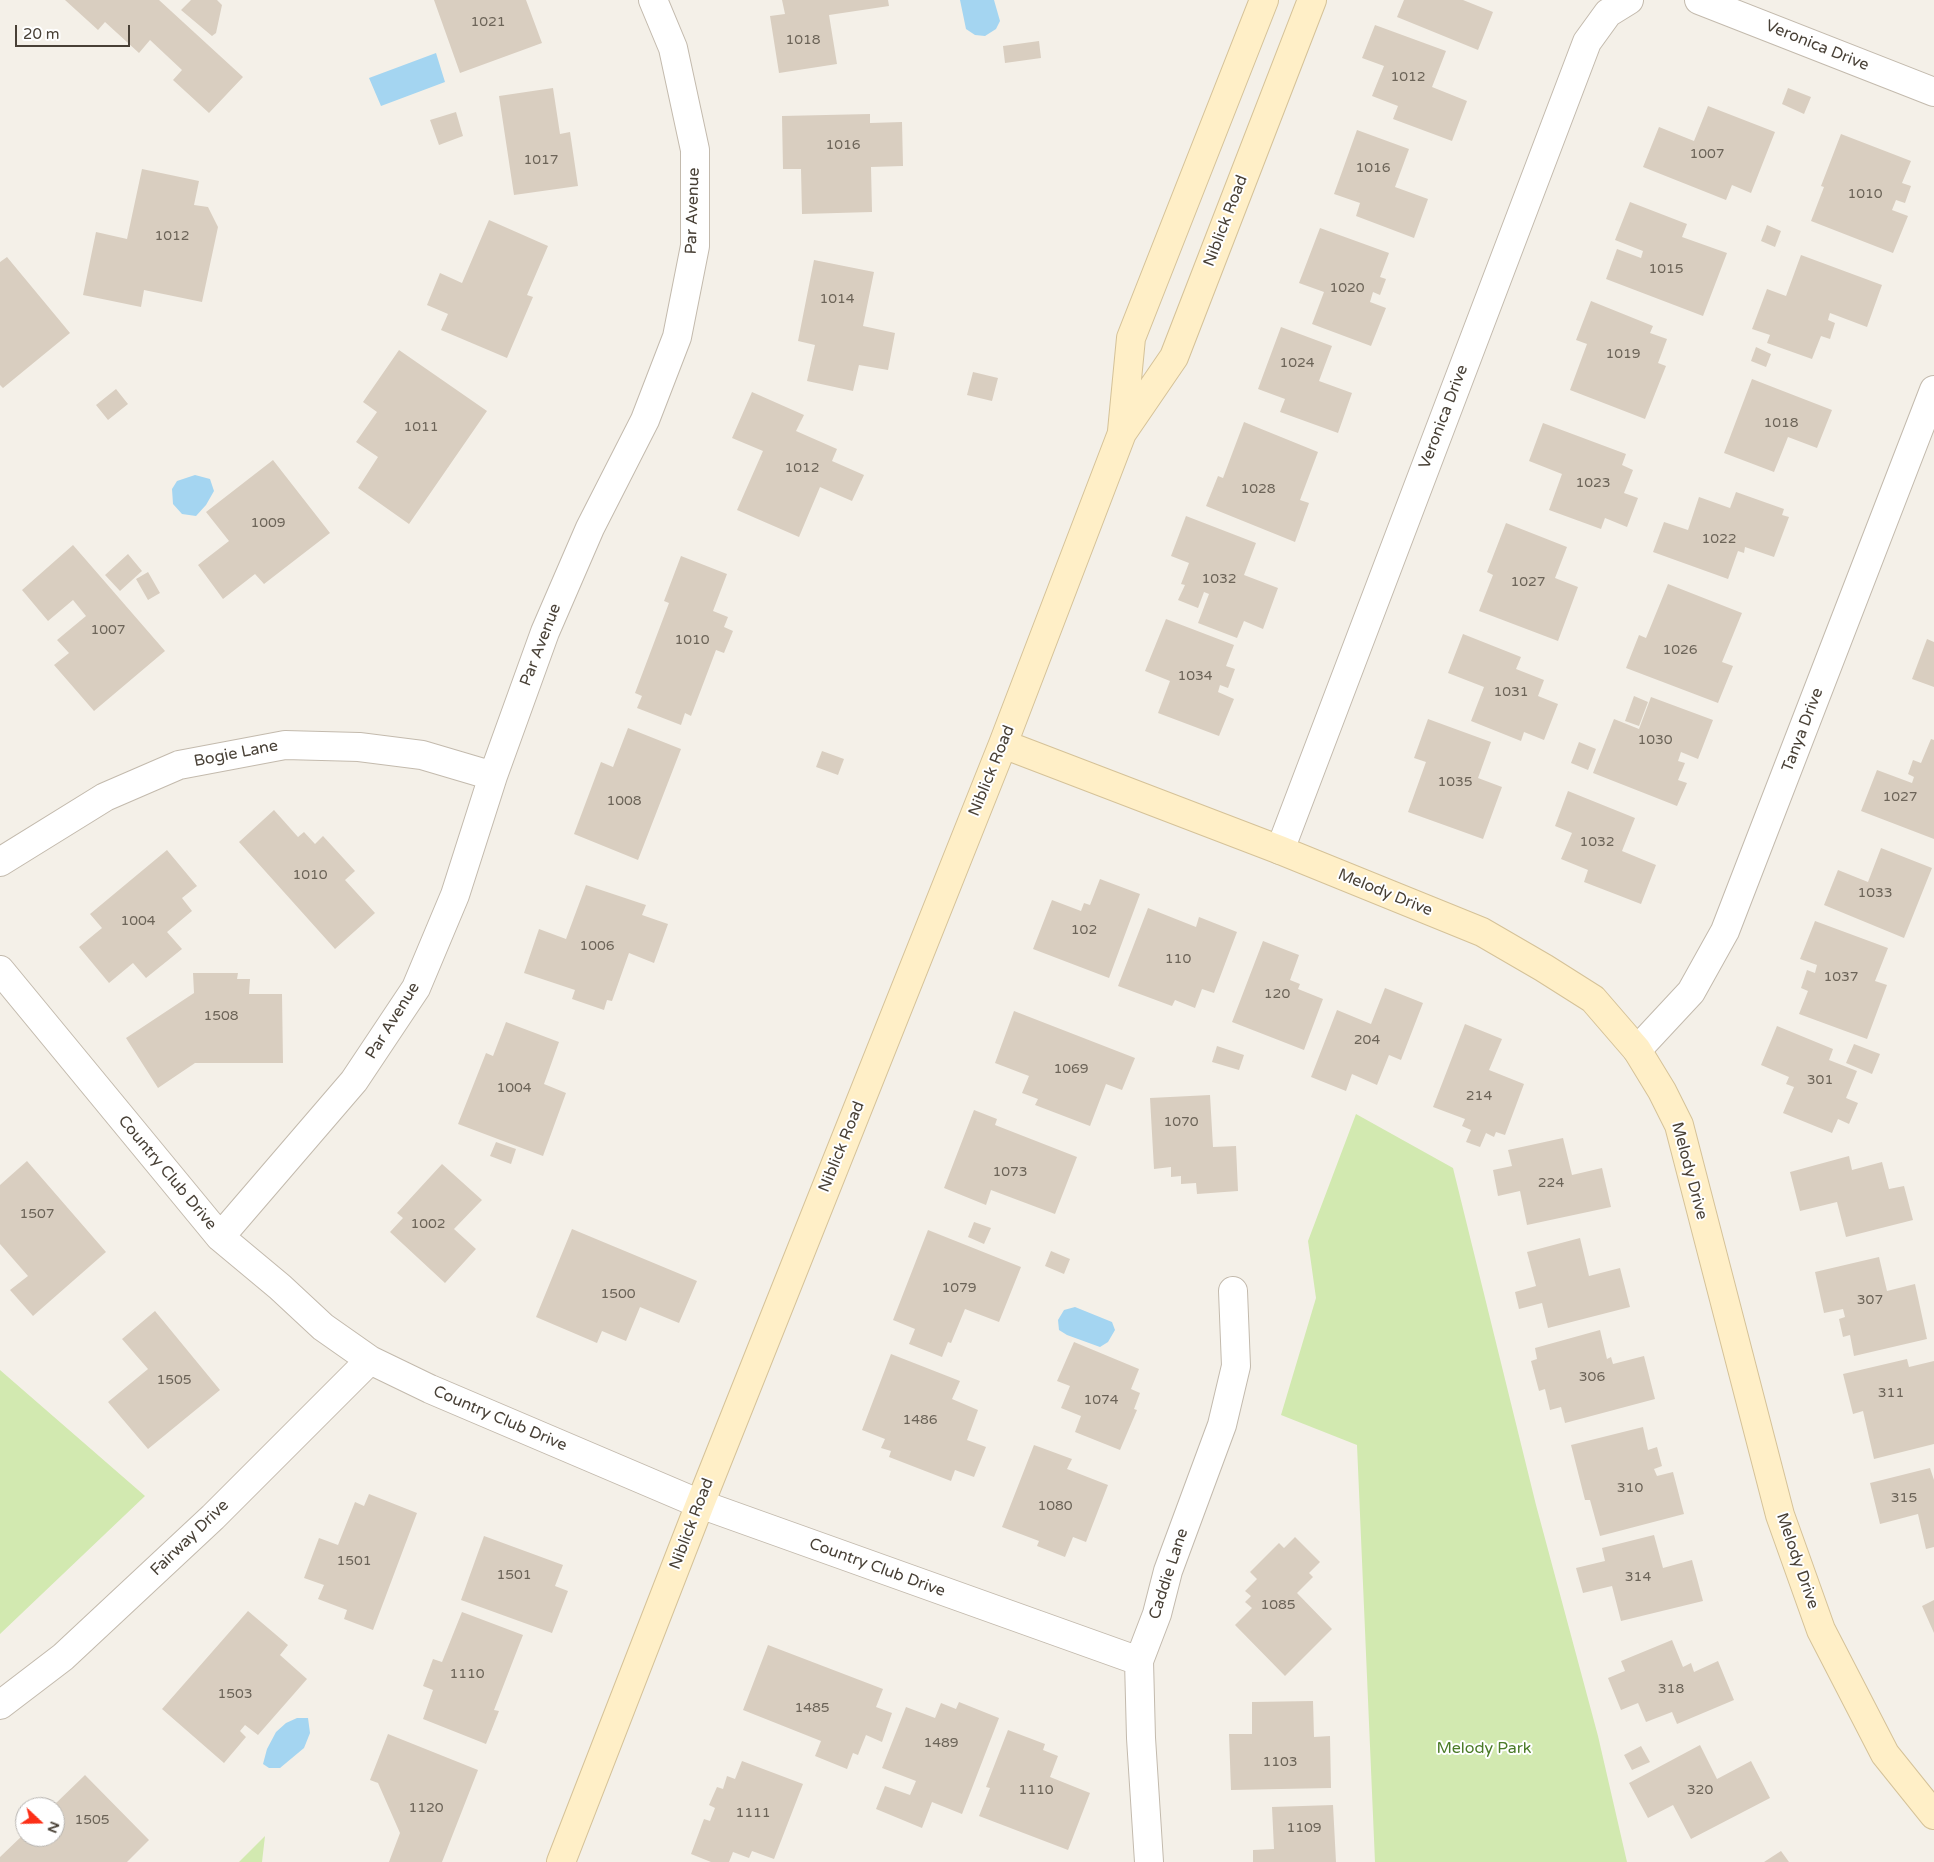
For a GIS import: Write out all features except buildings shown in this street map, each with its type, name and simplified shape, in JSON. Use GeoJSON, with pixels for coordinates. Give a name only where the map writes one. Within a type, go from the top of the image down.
{"type":"FeatureCollection","features":[{"type":"Feature","properties":{"kind":"main road","name":"Niblick Road"},"geometry":{"type":"LineString","coordinates":[[1122,433],[1131,338],[1264,0]]}},
{"type":"Feature","properties":{"kind":"main road","name":"Niblick Road"},"geometry":{"type":"LineString","coordinates":[[561,1862],[700,1504],[1003,744],[1122,433],[1174,357],[1312,0]]}},
{"type":"Feature","properties":{"kind":"main road","name":"Melody Drive"},"geometry":{"type":"LineString","coordinates":[[1003,744],[1280,850],[1482,932],[1593,999],[1637,1050],[1662,1091],[1679,1126],[1780,1515],[1821,1630],[1885,1754],[1934,1815]]}},
{"type":"Feature","properties":{"kind":"street","name":"Par Avenue"},"geometry":{"type":"LineString","coordinates":[[220,1237],[354,1081],[416,988],[455,896],[493,776],[545,632],[590,528],[645,420],[677,337],[695,246],[695,150],[673,48],[653,0]]}},
{"type":"Feature","properties":{"kind":"street","name":"Veronica Drive"},"geometry":{"type":"LineString","coordinates":[[1280,850],[1587,42],[1608,13],[1629,0]]}},
{"type":"Feature","properties":{"kind":"street","name":"Veronica Drive"},"geometry":{"type":"LineString","coordinates":[[1699,0],[1934,92]]}},
{"type":"Feature","properties":{"kind":"street","name":"Tanya Drive"},"geometry":{"type":"LineString","coordinates":[[1637,1050],[1692,992],[1725,931],[1934,390]]}},
{"type":"Feature","properties":{"kind":"street","name":"Bogie Lane"},"geometry":{"type":"LineString","coordinates":[[0,862],[105,797],[179,765],[285,745],[359,747],[422,755],[493,776]]}},
{"type":"Feature","properties":{"kind":"street","name":"Country Club Drive"},"geometry":{"type":"LineString","coordinates":[[0,970],[220,1237],[280,1287],[323,1327],[370,1360],[430,1390],[700,1504],[1139,1661]]}},
{"type":"Feature","properties":{"kind":"street","name":"Caddie Lane"},"geometry":{"type":"LineString","coordinates":[[1149,1862],[1141,1738],[1139,1661],[1157,1614],[1168,1571],[1222,1425],[1236,1366],[1233,1291]]}},
{"type":"Feature","properties":{"kind":"street","name":"Fairway Drive"},"geometry":{"type":"LineString","coordinates":[[0,1705],[63,1657],[213,1517],[370,1360]]}},
{"type":"Feature","properties":{"kind":"green space","name":"Melody Park"},"geometry":{"type":"Polygon","coordinates":[[[1356,1114],[1453,1168],[1536,1505],[1598,1736],[1627,1862],[1375,1862],[1357,1445],[1281,1415],[1316,1298],[1308,1241],[1356,1114]]]}},
{"type":"Feature","properties":{"kind":"green space"},"geometry":{"type":"Polygon","coordinates":[[[0,1370],[145,1496],[0,1634],[0,1370]]]}},
{"type":"Feature","properties":{"kind":"green space"},"geometry":{"type":"Polygon","coordinates":[[[265,1836],[262,1862],[239,1862],[265,1836]]]}},
{"type":"Feature","properties":{"kind":"water"},"geometry":{"type":"Polygon","coordinates":[[[960,0],[994,0],[1000,21],[996,29],[985,36],[975,35],[966,29],[960,0]]]}},
{"type":"Feature","properties":{"kind":"water"},"geometry":{"type":"Polygon","coordinates":[[[436,53],[445,82],[381,106],[369,78],[436,53]]]}},
{"type":"Feature","properties":{"kind":"water"},"geometry":{"type":"Polygon","coordinates":[[[195,475],[210,479],[214,491],[206,505],[196,516],[182,514],[173,504],[172,489],[177,481],[195,475]]]}},
{"type":"Feature","properties":{"kind":"water"},"geometry":{"type":"Polygon","coordinates":[[[1075,1307],[1112,1322],[1115,1330],[1108,1342],[1100,1347],[1067,1335],[1059,1330],[1058,1320],[1064,1310],[1075,1307]]]}},
{"type":"Feature","properties":{"kind":"water"},"geometry":{"type":"Polygon","coordinates":[[[297,1718],[308,1718],[310,1733],[304,1748],[280,1768],[269,1768],[263,1764],[267,1749],[276,1732],[286,1723],[297,1718]]]}}]}
